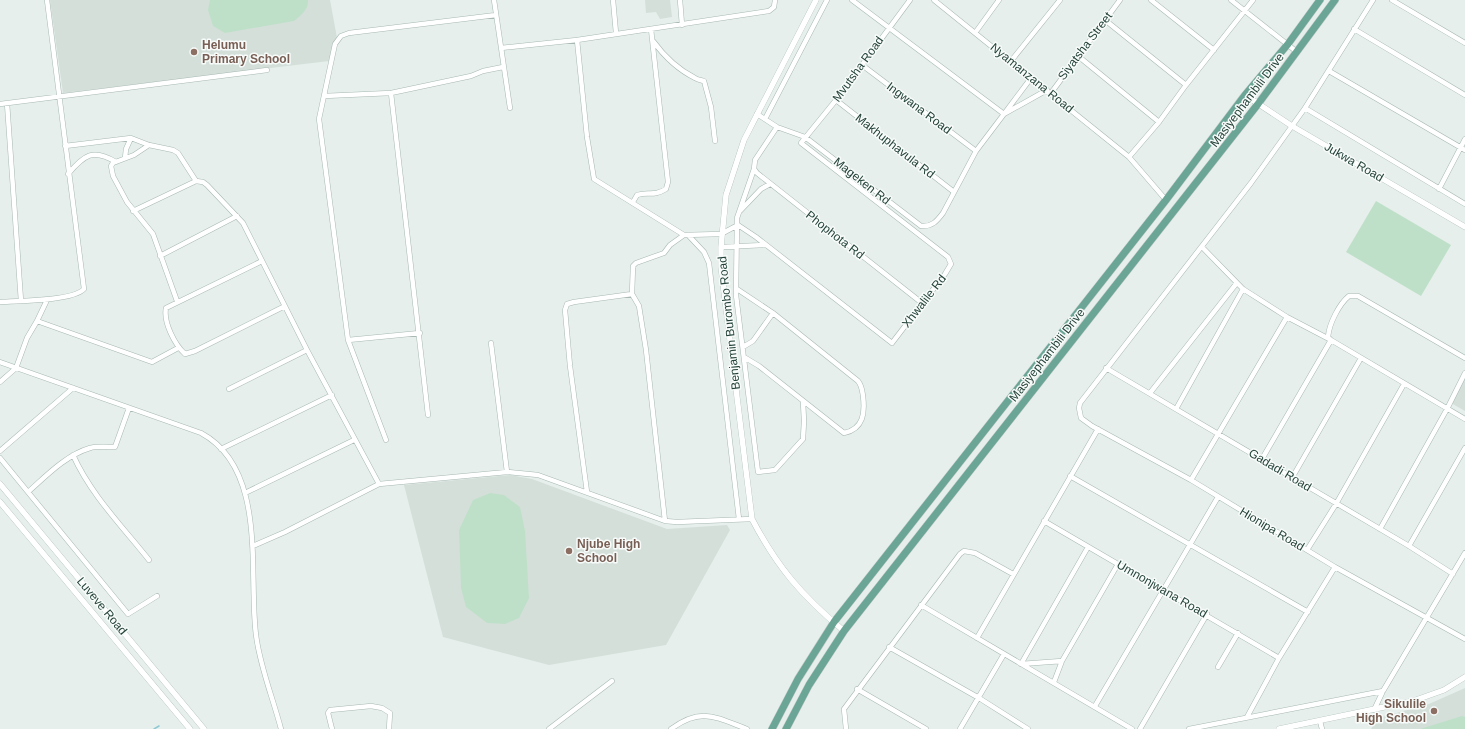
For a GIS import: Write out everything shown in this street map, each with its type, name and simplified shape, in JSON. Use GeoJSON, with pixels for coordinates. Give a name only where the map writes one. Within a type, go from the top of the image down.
{"type":"FeatureCollection","features":[{"type":"Feature","properties":{"kind":"main road","name":"Masiyephambili Drive"},"geometry":{"type":"LineString","coordinates":[[772,729],[798,679],[834,622],[1166,200],[1245,95],[1288,44],[1320,0]]}},
{"type":"Feature","properties":{"kind":"main road","name":"Masiyephambili Drive"},"geometry":{"type":"LineString","coordinates":[[786,729],[809,685],[844,630],[1258,104],[1335,0]]}},
{"type":"Feature","properties":{"kind":"street"},"geometry":{"type":"LineString","coordinates":[[0,302],[47,300],[70,296],[82,292],[84,289],[68,174],[48,0]]}},
{"type":"Feature","properties":{"kind":"street"},"geometry":{"type":"LineString","coordinates":[[494,0],[510,108]]}},
{"type":"Feature","properties":{"kind":"street"},"geometry":{"type":"LineString","coordinates":[[613,0],[616,33]]}},
{"type":"Feature","properties":{"kind":"street"},"geometry":{"type":"LineString","coordinates":[[680,0],[682,25]]}},
{"type":"Feature","properties":{"kind":"street"},"geometry":{"type":"LineString","coordinates":[[501,48],[651,30],[769,11],[774,8],[775,0]]}},
{"type":"Feature","properties":{"kind":"street","name":"Benjamin Burombo Road"},"geometry":{"type":"LineString","coordinates":[[816,0],[744,140],[730,178],[726,195],[721,234],[721,267],[752,519],[768,550],[784,573],[809,600],[844,630]]}},
{"type":"Feature","properties":{"kind":"street"},"geometry":{"type":"LineString","coordinates":[[765,119],[826,0]]}},
{"type":"Feature","properties":{"kind":"street"},"geometry":{"type":"LineString","coordinates":[[852,0],[1004,114]]}},
{"type":"Feature","properties":{"kind":"street","name":"Mvutsha Road"},"geometry":{"type":"LineString","coordinates":[[805,137],[836,100],[910,0]]}},
{"type":"Feature","properties":{"kind":"street","name":"Nyamanzana Road"},"geometry":{"type":"LineString","coordinates":[[934,0],[1049,91],[1129,157],[1166,200]]}},
{"type":"Feature","properties":{"kind":"street"},"geometry":{"type":"LineString","coordinates":[[975,33],[999,0]]}},
{"type":"Feature","properties":{"kind":"street"},"geometry":{"type":"LineString","coordinates":[[1011,61],[1060,0]]}},
{"type":"Feature","properties":{"kind":"street","name":"Siyatsha Street"},"geometry":{"type":"LineString","coordinates":[[1049,91],[1078,56],[1120,0]]}},
{"type":"Feature","properties":{"kind":"street"},"geometry":{"type":"LineString","coordinates":[[1151,0],[1214,50]]}},
{"type":"Feature","properties":{"kind":"street"},"geometry":{"type":"LineString","coordinates":[[1231,0],[1297,52]]}},
{"type":"Feature","properties":{"kind":"street"},"geometry":{"type":"LineString","coordinates":[[1129,157],[1159,122],[1253,0]]}},
{"type":"Feature","properties":{"kind":"street"},"geometry":{"type":"LineString","coordinates":[[1106,368],[1202,247],[1292,126],[1329,71],[1373,0]]}},
{"type":"Feature","properties":{"kind":"street"},"geometry":{"type":"LineString","coordinates":[[1392,0],[1465,43]]}},
{"type":"Feature","properties":{"kind":"street"},"geometry":{"type":"LineString","coordinates":[[386,440],[348,340],[319,118],[335,44],[341,36],[496,15]]}},
{"type":"Feature","properties":{"kind":"street"},"geometry":{"type":"LineString","coordinates":[[1105,20],[1186,85]]}},
{"type":"Feature","properties":{"kind":"street"},"geometry":{"type":"LineString","coordinates":[[1354,29],[1465,95]]}},
{"type":"Feature","properties":{"kind":"street"},"geometry":{"type":"LineString","coordinates":[[632,202],[637,195],[654,195],[661,192],[666,189],[668,182],[651,30]]}},
{"type":"Feature","properties":{"kind":"street"},"geometry":{"type":"LineString","coordinates":[[577,40],[587,137],[594,179],[687,236],[704,252],[709,263],[739,519]]}},
{"type":"Feature","properties":{"kind":"street"},"geometry":{"type":"LineString","coordinates":[[652,40],[664,55],[677,66],[696,79],[704,81],[712,107],[715,141]]}},
{"type":"Feature","properties":{"kind":"street"},"geometry":{"type":"LineString","coordinates":[[1078,56],[1159,122]]}},
{"type":"Feature","properties":{"kind":"street","name":"Ingwana Road"},"geometry":{"type":"LineString","coordinates":[[862,65],[976,151]]}},
{"type":"Feature","properties":{"kind":"street"},"geometry":{"type":"LineString","coordinates":[[324,96],[391,93],[471,76],[483,71],[503,67]]}},
{"type":"Feature","properties":{"kind":"street"},"geometry":{"type":"LineString","coordinates":[[0,104],[266,70]]}},
{"type":"Feature","properties":{"kind":"street"},"geometry":{"type":"LineString","coordinates":[[1329,71],[1465,150]]}},
{"type":"Feature","properties":{"kind":"street"},"geometry":{"type":"LineString","coordinates":[[954,192],[976,151],[1031,78]]}},
{"type":"Feature","properties":{"kind":"street"},"geometry":{"type":"LineString","coordinates":[[1004,114],[1049,91]]}},
{"type":"Feature","properties":{"kind":"street"},"geometry":{"type":"LineString","coordinates":[[391,93],[420,333],[428,415]]}},
{"type":"Feature","properties":{"kind":"street","name":"Jukwa Road"},"geometry":{"type":"LineString","coordinates":[[1245,95],[1292,126],[1465,227]]}},
{"type":"Feature","properties":{"kind":"street","name":"Makhuphavula Rd"},"geometry":{"type":"LineString","coordinates":[[836,100],[954,192]]}},
{"type":"Feature","properties":{"kind":"street"},"geometry":{"type":"LineString","coordinates":[[7,103],[21,301]]}},
{"type":"Feature","properties":{"kind":"street"},"geometry":{"type":"LineString","coordinates":[[1305,108],[1465,204]]}},
{"type":"Feature","properties":{"kind":"street","name":"Mageken Rd"},"geometry":{"type":"LineString","coordinates":[[757,114],[777,127],[805,137],[921,226],[926,227],[936,222],[954,192]]}},
{"type":"Feature","properties":{"kind":"street"},"geometry":{"type":"LineString","coordinates":[[777,127],[758,154],[738,214],[737,289],[758,472],[775,470],[803,439],[803,402]]}},
{"type":"Feature","properties":{"kind":"street","name":"Xhwalile Rd"},"geometry":{"type":"LineString","coordinates":[[738,225],[748,230],[892,344],[949,268],[951,264],[950,260],[801,145],[802,140],[805,137]]}},
{"type":"Feature","properties":{"kind":"street"},"geometry":{"type":"LineString","coordinates":[[65,146],[132,138],[149,145],[173,150],[178,153],[196,181]]}},
{"type":"Feature","properties":{"kind":"street"},"geometry":{"type":"LineString","coordinates":[[125,158],[126,149],[132,138]]}},
{"type":"Feature","properties":{"kind":"street"},"geometry":{"type":"LineString","coordinates":[[1438,189],[1465,139]]}},
{"type":"Feature","properties":{"kind":"street"},"geometry":{"type":"LineString","coordinates":[[149,145],[134,155],[116,162],[111,166],[111,172],[133,211],[146,224],[153,234],[177,301]]}},
{"type":"Feature","properties":{"kind":"street"},"geometry":{"type":"LineString","coordinates":[[68,174],[87,155],[97,153],[116,162]]}},
{"type":"Feature","properties":{"kind":"street","name":"Phophota Rd"},"geometry":{"type":"LineString","coordinates":[[753,167],[770,184],[922,303]]}},
{"type":"Feature","properties":{"kind":"street"},"geometry":{"type":"LineString","coordinates":[[133,211],[199,180],[207,185],[237,216],[243,223],[284,306],[332,395],[354,440],[379,484]]}},
{"type":"Feature","properties":{"kind":"street"},"geometry":{"type":"LineString","coordinates":[[738,214],[758,191],[770,184]]}},
{"type":"Feature","properties":{"kind":"street"},"geometry":{"type":"LineString","coordinates":[[160,256],[237,216]]}},
{"type":"Feature","properties":{"kind":"street"},"geometry":{"type":"LineString","coordinates":[[665,521],[646,350],[639,306],[632,294],[633,266],[636,263],[664,253],[670,245],[687,236],[721,234],[738,225]]}},
{"type":"Feature","properties":{"kind":"street"},"geometry":{"type":"LineString","coordinates":[[721,247],[766,245]]}},
{"type":"Feature","properties":{"kind":"street"},"geometry":{"type":"LineString","coordinates":[[1202,247],[1236,284],[1243,289],[1287,317],[1331,340],[1465,419]]}},
{"type":"Feature","properties":{"kind":"street"},"geometry":{"type":"LineString","coordinates":[[262,261],[177,301],[166,308],[164,314],[178,348],[185,354],[195,351],[284,306]]}},
{"type":"Feature","properties":{"kind":"street"},"geometry":{"type":"LineString","coordinates":[[1150,393],[1236,284]]}},
{"type":"Feature","properties":{"kind":"street"},"geometry":{"type":"LineString","coordinates":[[737,289],[773,313],[860,383],[864,414],[854,429],[844,433],[759,366],[744,356]]}},
{"type":"Feature","properties":{"kind":"street"},"geometry":{"type":"LineString","coordinates":[[1176,409],[1243,289]]}},
{"type":"Feature","properties":{"kind":"street"},"geometry":{"type":"LineString","coordinates":[[587,492],[570,366],[565,310],[567,304],[574,302],[632,294]]}},
{"type":"Feature","properties":{"kind":"street"},"geometry":{"type":"LineString","coordinates":[[1331,340],[1328,337],[1329,327],[1344,300],[1354,295],[1465,358]]}},
{"type":"Feature","properties":{"kind":"street"},"geometry":{"type":"LineString","coordinates":[[0,382],[16,368],[27,338],[47,300]]}},
{"type":"Feature","properties":{"kind":"street"},"geometry":{"type":"LineString","coordinates":[[743,347],[753,341],[773,313]]}},
{"type":"Feature","properties":{"kind":"street"},"geometry":{"type":"LineString","coordinates":[[1191,480],[1287,317]]}},
{"type":"Feature","properties":{"kind":"street"},"geometry":{"type":"LineString","coordinates":[[37,321],[152,362],[178,348]]}},
{"type":"Feature","properties":{"kind":"street"},"geometry":{"type":"LineString","coordinates":[[348,340],[420,333]]}},
{"type":"Feature","properties":{"kind":"street"},"geometry":{"type":"LineString","coordinates":[[1262,459],[1331,340]]}},
{"type":"Feature","properties":{"kind":"street"},"geometry":{"type":"LineString","coordinates":[[491,343],[508,472]]}},
{"type":"Feature","properties":{"kind":"street"},"geometry":{"type":"LineString","coordinates":[[229,389],[307,350]]}},
{"type":"Feature","properties":{"kind":"street"},"geometry":{"type":"LineString","coordinates":[[1292,478],[1361,358]]}},
{"type":"Feature","properties":{"kind":"street"},"geometry":{"type":"LineString","coordinates":[[0,362],[201,434],[212,440],[238,471],[245,493],[253,546],[256,641],[281,729]]}},
{"type":"Feature","properties":{"kind":"street","name":"Gadadi Road"},"geometry":{"type":"LineString","coordinates":[[1106,368],[1409,546],[1453,574]]}},
{"type":"Feature","properties":{"kind":"street","name":"Hionipa Road"},"geometry":{"type":"LineString","coordinates":[[1106,368],[1080,403],[1079,408],[1081,418],[1098,429],[1191,480],[1334,566],[1465,639]]}},
{"type":"Feature","properties":{"kind":"street"},"geometry":{"type":"LineString","coordinates":[[1380,529],[1447,409],[1465,373]]}},
{"type":"Feature","properties":{"kind":"street"},"geometry":{"type":"LineString","coordinates":[[1307,550],[1336,504],[1404,384]]}},
{"type":"Feature","properties":{"kind":"street"},"geometry":{"type":"LineString","coordinates":[[0,451],[73,388]]}},
{"type":"Feature","properties":{"kind":"street"},"geometry":{"type":"LineString","coordinates":[[221,449],[332,395]]}},
{"type":"Feature","properties":{"kind":"street"},"geometry":{"type":"LineString","coordinates":[[28,492],[49,473],[74,455],[92,447],[115,447],[129,408]]}},
{"type":"Feature","properties":{"kind":"street"},"geometry":{"type":"LineString","coordinates":[[977,638],[1098,429]]}},
{"type":"Feature","properties":{"kind":"street"},"geometry":{"type":"LineString","coordinates":[[245,493],[354,440]]}},
{"type":"Feature","properties":{"kind":"street"},"geometry":{"type":"LineString","coordinates":[[1409,546],[1465,448]]}},
{"type":"Feature","properties":{"kind":"street"},"geometry":{"type":"LineString","coordinates":[[74,455],[89,486],[149,560]]}},
{"type":"Feature","properties":{"kind":"street"},"geometry":{"type":"LineString","coordinates":[[0,458],[128,614],[157,596]]}},
{"type":"Feature","properties":{"kind":"street"},"geometry":{"type":"LineString","coordinates":[[253,546],[285,532],[379,484],[508,472],[538,475],[665,521],[677,522],[752,519]]}},
{"type":"Feature","properties":{"kind":"street"},"geometry":{"type":"LineString","coordinates":[[1070,476],[1190,543],[1308,612]]}},
{"type":"Feature","properties":{"kind":"street","name":"Luveve Road"},"geometry":{"type":"LineString","coordinates":[[0,484],[204,729]]}},
{"type":"Feature","properties":{"kind":"street"},"geometry":{"type":"LineString","coordinates":[[1095,706],[1218,497]]}},
{"type":"Feature","properties":{"kind":"street","name":"Luveve Road"},"geometry":{"type":"LineString","coordinates":[[0,502],[190,729]]}},
{"type":"Feature","properties":{"kind":"street","name":"Umnonjwana Road"},"geometry":{"type":"LineString","coordinates":[[1044,520],[1207,614],[1279,658]]}},
{"type":"Feature","properties":{"kind":"street"},"geometry":{"type":"LineString","coordinates":[[1022,664],[1088,546]]}},
{"type":"Feature","properties":{"kind":"street"},"geometry":{"type":"LineString","coordinates":[[846,729],[844,709],[857,689],[955,559],[964,551],[975,553],[1013,574]]}},
{"type":"Feature","properties":{"kind":"street"},"geometry":{"type":"LineString","coordinates":[[1374,710],[1383,691],[1425,618],[1465,553]]}},
{"type":"Feature","properties":{"kind":"street"},"geometry":{"type":"LineString","coordinates":[[1054,682],[1062,661],[1118,564]]}},
{"type":"Feature","properties":{"kind":"street"},"geometry":{"type":"LineString","coordinates":[[1247,717],[1279,658],[1308,612],[1334,566]]}},
{"type":"Feature","properties":{"kind":"street"},"geometry":{"type":"LineString","coordinates":[[921,605],[1132,729]]}},
{"type":"Feature","properties":{"kind":"street"},"geometry":{"type":"LineString","coordinates":[[1140,729],[1207,614]]}},
{"type":"Feature","properties":{"kind":"street"},"geometry":{"type":"LineString","coordinates":[[1218,667],[1238,633]]}},
{"type":"Feature","properties":{"kind":"street"},"geometry":{"type":"LineString","coordinates":[[889,647],[979,698],[1028,729]]}},
{"type":"Feature","properties":{"kind":"street"},"geometry":{"type":"LineString","coordinates":[[960,729],[1004,654]]}},
{"type":"Feature","properties":{"kind":"street"},"geometry":{"type":"LineString","coordinates":[[1022,664],[1062,661]]}},
{"type":"Feature","properties":{"kind":"street"},"geometry":{"type":"LineString","coordinates":[[1279,729],[1374,710],[1426,697],[1453,686],[1465,677]]}},
{"type":"Feature","properties":{"kind":"street"},"geometry":{"type":"LineString","coordinates":[[549,729],[612,681]]}},
{"type":"Feature","properties":{"kind":"street"},"geometry":{"type":"LineString","coordinates":[[857,689],[926,729]]}},
{"type":"Feature","properties":{"kind":"street"},"geometry":{"type":"LineString","coordinates":[[1190,729],[1383,691]]}},
{"type":"Feature","properties":{"kind":"street"},"geometry":{"type":"LineString","coordinates":[[332,729],[328,713],[330,710],[371,706],[382,708],[390,713],[389,729]]}},
{"type":"Feature","properties":{"kind":"street"},"geometry":{"type":"LineString","coordinates":[[671,729],[684,719],[696,716],[718,718],[747,729]]}},
{"type":"Feature","properties":{"kind":"street"},"geometry":{"type":"LineString","coordinates":[[1320,721],[1322,729]]}},
{"type":"Feature","properties":{"kind":"shaded area","name":"Helumu Primary School"},"geometry":{"type":"Polygon","coordinates":[[[50,0],[330,0],[337,38],[329,61],[63,93],[50,0]]]}},
{"type":"Feature","properties":{"kind":"shaded area"},"geometry":{"type":"Polygon","coordinates":[[[645,0],[670,0],[672,17],[660,19],[656,12],[646,13],[645,0]]]}},
{"type":"Feature","properties":{"kind":"shaded area"},"geometry":{"type":"Polygon","coordinates":[[[1465,378],[1465,411],[1451,403],[1465,378]]]}},
{"type":"Feature","properties":{"kind":"shaded area","name":"Njube High School"},"geometry":{"type":"Polygon","coordinates":[[[510,475],[532,479],[667,529],[727,525],[730,530],[666,645],[549,665],[443,637],[404,485],[510,475]]]}},
{"type":"Feature","properties":{"kind":"shaded area","name":"Sikulile High School"},"geometry":{"type":"Polygon","coordinates":[[[1465,688],[1465,729],[1371,729],[1378,718],[1429,704],[1465,688]]]}},
{"type":"Feature","properties":{"kind":"green space"},"geometry":{"type":"Polygon","coordinates":[[[210,0],[308,0],[308,3],[306,9],[294,21],[225,33],[213,26],[208,10],[210,0]]]}},
{"type":"Feature","properties":{"kind":"green space"},"geometry":{"type":"Polygon","coordinates":[[[1376,201],[1451,245],[1421,296],[1346,252],[1376,201]]]}},
{"type":"Feature","properties":{"kind":"green space"},"geometry":{"type":"Polygon","coordinates":[[[490,493],[504,495],[520,507],[525,531],[529,598],[519,618],[505,624],[487,623],[466,607],[461,588],[459,530],[473,500],[490,493]]]}},
{"type":"Feature","properties":{"kind":"green space"},"geometry":{"type":"Polygon","coordinates":[[[1462,716],[1465,717],[1465,729],[1420,729],[1462,716]]]}},
{"type":"Feature","properties":{"kind":"waterway"},"geometry":{"type":"LineString","coordinates":[[154,729],[159,726]]}},
{"type":"Feature","properties":{"kind":"place","name":"Helumu Primary School"},"geometry":{"type":"Point","coordinates":[194,52]}},
{"type":"Feature","properties":{"kind":"place","name":"Njube High School"},"geometry":{"type":"Point","coordinates":[569,551]}},
{"type":"Feature","properties":{"kind":"place","name":"Sikulile High School"},"geometry":{"type":"Point","coordinates":[1434,711]}}]}
